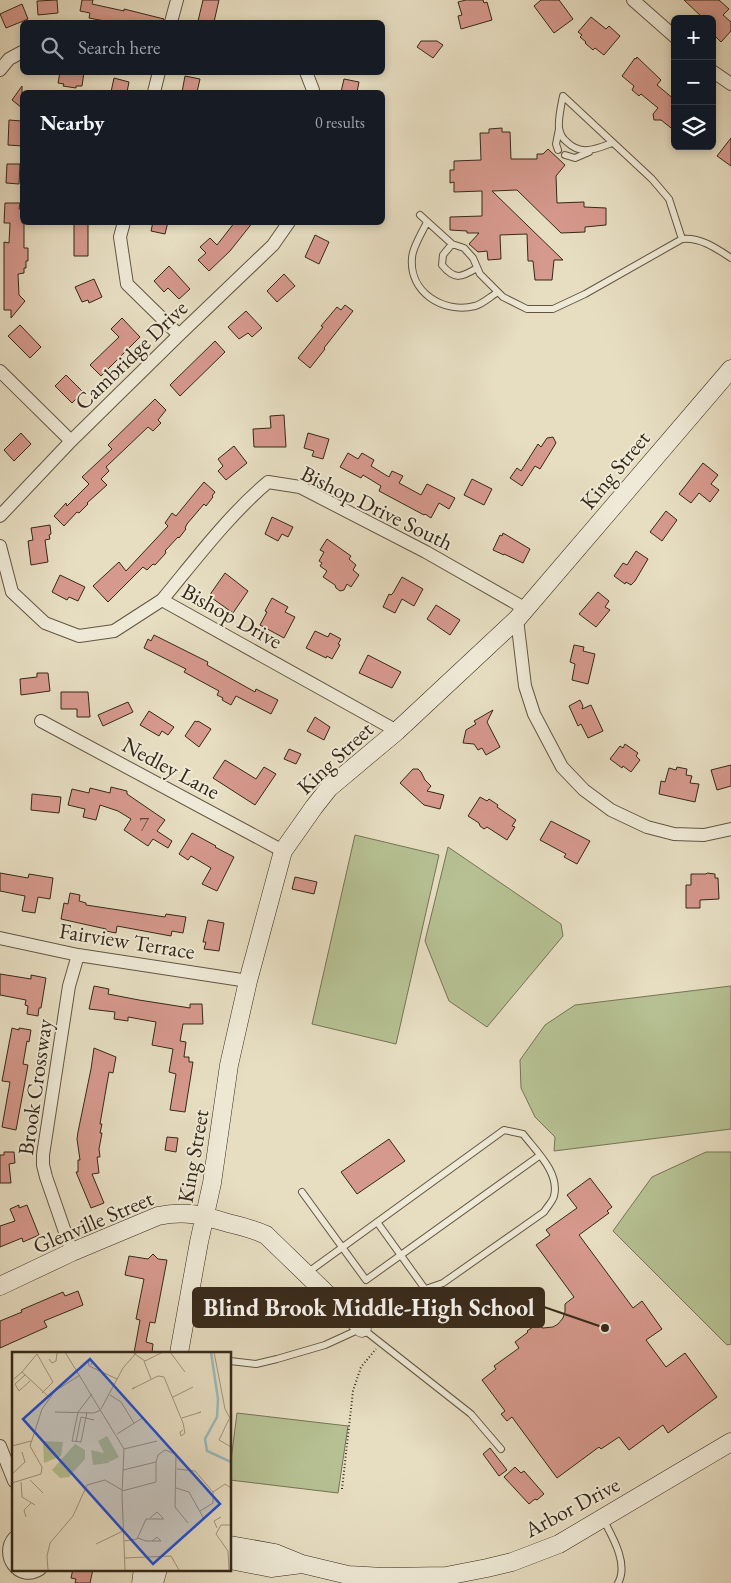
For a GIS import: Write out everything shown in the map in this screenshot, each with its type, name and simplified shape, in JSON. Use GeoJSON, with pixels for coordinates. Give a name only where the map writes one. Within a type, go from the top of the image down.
{"type":"FeatureCollection","features":[{"type":"Feature","properties":{"kind":"main road","name":"King Street"},"geometry":{"type":"LineString","coordinates":[[180,1352],[199,1242],[214,1173],[230,1065],[248,981],[283,851],[329,788],[397,731],[522,614],[731,369]]}},
{"type":"Feature","properties":{"kind":"main road","name":"Glenville Street"},"geometry":{"type":"LineString","coordinates":[[0,1286],[72,1252],[158,1216],[172,1213],[188,1213],[206,1216],[266,1235],[362,1328]]}},
{"type":"Feature","properties":{"kind":"main road","name":"Arbor Drive"},"geometry":{"type":"LineString","coordinates":[[231,1545],[275,1553],[302,1564],[348,1575],[384,1577],[446,1576],[457,1579],[520,1559],[559,1544],[731,1442]]}},
{"type":"Feature","properties":{"kind":"main road","name":"Arbor Drive"},"geometry":{"type":"LineString","coordinates":[[231,1560],[271,1568],[302,1564]]}},
{"type":"Feature","properties":{"kind":"main road"},"geometry":{"type":"LineString","coordinates":[[141,1583],[143,1570]]}},
{"type":"Feature","properties":{"kind":"main road"},"geometry":{"type":"LineString","coordinates":[[154,1583],[158,1570]]}},
{"type":"Feature","properties":{"kind":"street"},"geometry":{"type":"LineString","coordinates":[[172,20],[177,0]]}},
{"type":"Feature","properties":{"kind":"street"},"geometry":{"type":"LineString","coordinates":[[633,0],[671,33]]}},
{"type":"Feature","properties":{"kind":"street"},"geometry":{"type":"LineString","coordinates":[[0,70],[9,58],[20,53]]}},
{"type":"Feature","properties":{"kind":"street"},"geometry":{"type":"LineString","coordinates":[[716,74],[731,84]]}},
{"type":"Feature","properties":{"kind":"street"},"geometry":{"type":"LineString","coordinates":[[154,90],[158,75]]}},
{"type":"Feature","properties":{"kind":"street"},"geometry":{"type":"LineString","coordinates":[[307,75],[313,90]]}},
{"type":"Feature","properties":{"kind":"street"},"geometry":{"type":"LineString","coordinates":[[123,225],[120,237],[127,284],[179,335]]}},
{"type":"Feature","properties":{"kind":"street","name":"Cambridge Drive"},"geometry":{"type":"LineString","coordinates":[[0,516],[71,441],[273,245],[287,225]]}},
{"type":"Feature","properties":{"kind":"street"},"geometry":{"type":"LineString","coordinates":[[0,371],[71,441]]}},
{"type":"Feature","properties":{"kind":"street","name":"Bishop Drive South"},"geometry":{"type":"LineString","coordinates":[[162,600],[230,519],[248,499],[268,482],[300,487],[426,552],[522,614]]}},
{"type":"Feature","properties":{"kind":"street","name":"Bishop Drive"},"geometry":{"type":"LineString","coordinates":[[0,546],[12,592],[45,623],[79,636],[114,632],[162,600],[397,731]]}},
{"type":"Feature","properties":{"kind":"street"},"geometry":{"type":"LineString","coordinates":[[522,614],[525,686],[534,714],[562,767],[584,790],[611,810],[647,827],[674,834],[704,835],[731,829]]}},
{"type":"Feature","properties":{"kind":"street","name":"Nedley Lane"},"geometry":{"type":"LineString","coordinates":[[40,721],[283,851]]}},
{"type":"Feature","properties":{"kind":"street","name":"Fairview Terrace"},"geometry":{"type":"LineString","coordinates":[[0,938],[78,955],[248,981]]}},
{"type":"Feature","properties":{"kind":"street","name":"Brook Crossway"},"geometry":{"type":"LineString","coordinates":[[72,1252],[46,1177],[43,1155],[69,986],[78,955]]}},
{"type":"Feature","properties":{"kind":"street"},"geometry":{"type":"LineString","coordinates":[[0,1446],[12,1476]]}},
{"type":"Feature","properties":{"kind":"street"},"geometry":{"type":"LineString","coordinates":[[12,1540],[5,1545],[1,1558],[3,1569],[8,1575],[20,1580],[28,1579],[39,1570]]}},
{"type":"Feature","properties":{"kind":"lane"},"geometry":{"type":"LineString","coordinates":[[558,150],[556,144],[563,96],[652,179],[669,199],[682,238]]}},
{"type":"Feature","properties":{"kind":"lane"},"geometry":{"type":"LineString","coordinates":[[559,128],[562,136],[574,148],[591,150]]}},
{"type":"Feature","properties":{"kind":"lane"},"geometry":{"type":"LineString","coordinates":[[565,155],[575,158],[612,143]]}},
{"type":"Feature","properties":{"kind":"lane"},"geometry":{"type":"LineString","coordinates":[[420,215],[452,244],[464,248],[473,258],[480,274],[503,297],[527,309],[553,309],[585,294],[682,238],[693,238],[716,248],[731,258]]}},
{"type":"Feature","properties":{"kind":"lane"},"geometry":{"type":"LineString","coordinates":[[427,222],[412,256],[414,278],[425,294],[442,304],[461,309],[478,306],[498,292]]}},
{"type":"Feature","properties":{"kind":"lane"},"geometry":{"type":"LineString","coordinates":[[452,244],[443,255],[442,266],[448,272],[454,276],[464,276],[477,268]]}},
{"type":"Feature","properties":{"kind":"lane"},"geometry":{"type":"LineString","coordinates":[[231,1361],[256,1364],[326,1345],[362,1328],[420,1291],[443,1283],[544,1212],[554,1197],[555,1183],[550,1170],[523,1134],[504,1130],[306,1274]]}},
{"type":"Feature","properties":{"kind":"lane"},"geometry":{"type":"LineString","coordinates":[[302,1192],[366,1280],[539,1156]]}},
{"type":"Feature","properties":{"kind":"lane"},"geometry":{"type":"LineString","coordinates":[[377,1222],[426,1289]]}},
{"type":"Feature","properties":{"kind":"lane"},"geometry":{"type":"LineString","coordinates":[[362,1328],[471,1414],[501,1449]]}},
{"type":"Feature","properties":{"kind":"lane"},"geometry":{"type":"LineString","coordinates":[[603,1519],[620,1553],[621,1578],[618,1583]]}},
{"type":"Feature","properties":{"kind":"path"},"geometry":{"type":"LineString","coordinates":[[342,1489],[353,1392],[361,1367],[380,1343]]}},
{"type":"Feature","properties":{"kind":"green space"},"geometry":{"type":"Polygon","coordinates":[[[355,835],[439,855],[396,1044],[312,1024],[355,835]]]}},
{"type":"Feature","properties":{"kind":"green space"},"geometry":{"type":"Polygon","coordinates":[[[448,847],[561,924],[563,936],[487,1027],[449,1001],[425,941],[448,847]]]}},
{"type":"Feature","properties":{"kind":"green space"},"geometry":{"type":"Polygon","coordinates":[[[731,986],[731,1129],[554,1151],[555,1137],[535,1117],[521,1088],[520,1060],[545,1025],[575,1005],[731,986]]]}},
{"type":"Feature","properties":{"kind":"green space"},"geometry":{"type":"Polygon","coordinates":[[[706,1152],[731,1152],[731,1344],[727,1345],[613,1231],[652,1177],[706,1152]]]}},
{"type":"Feature","properties":{"kind":"green space"},"geometry":{"type":"Polygon","coordinates":[[[237,1413],[348,1426],[338,1493],[231,1480],[231,1460],[237,1413]]]}},
{"type":"Feature","properties":{"kind":"building"},"geometry":{"type":"Polygon","coordinates":[[[57,0],[58,13],[38,15],[37,1],[57,0]]]}},
{"type":"Feature","properties":{"kind":"building"},"geometry":{"type":"Polygon","coordinates":[[[82,0],[93,0],[92,4],[124,11],[124,9],[164,19],[100,20],[89,18],[90,13],[80,11],[82,0]]]}},
{"type":"Feature","properties":{"kind":"building"},"geometry":{"type":"Polygon","coordinates":[[[203,0],[219,0],[214,20],[198,20],[203,0]]]}},
{"type":"Feature","properties":{"kind":"building"},"geometry":{"type":"Polygon","coordinates":[[[483,0],[484,3],[487,2],[492,20],[461,29],[458,16],[462,15],[458,2],[483,0]]]}},
{"type":"Feature","properties":{"kind":"building"},"geometry":{"type":"Polygon","coordinates":[[[541,0],[559,0],[573,19],[554,33],[534,6],[541,0]]]}},
{"type":"Feature","properties":{"kind":"building"},"geometry":{"type":"Polygon","coordinates":[[[684,0],[719,0],[729,9],[723,15],[731,22],[731,31],[721,42],[716,37],[716,15],[700,15],[684,0]]]}},
{"type":"Feature","properties":{"kind":"building"},"geometry":{"type":"Polygon","coordinates":[[[22,4],[28,19],[20,20],[20,22],[6,28],[0,14],[22,4]]]}},
{"type":"Feature","properties":{"kind":"building"},"geometry":{"type":"Polygon","coordinates":[[[591,17],[606,29],[609,26],[620,36],[604,55],[595,48],[593,50],[585,43],[580,37],[582,35],[578,32],[591,17]]]}},
{"type":"Feature","properties":{"kind":"building"},"geometry":{"type":"Polygon","coordinates":[[[421,41],[437,41],[443,45],[433,58],[417,47],[421,41]]]}},
{"type":"Feature","properties":{"kind":"building"},"geometry":{"type":"Polygon","coordinates":[[[637,57],[661,80],[657,85],[671,97],[671,128],[661,120],[654,120],[653,114],[658,108],[641,94],[639,96],[632,90],[634,86],[622,76],[637,57]]]}},
{"type":"Feature","properties":{"kind":"building"},"geometry":{"type":"Polygon","coordinates":[[[59,75],[84,75],[82,86],[76,86],[76,88],[63,86],[64,84],[58,83],[59,75]]]}},
{"type":"Feature","properties":{"kind":"building"},"geometry":{"type":"Polygon","coordinates":[[[185,76],[200,79],[197,90],[182,90],[185,76]]]}},
{"type":"Feature","properties":{"kind":"building"},"geometry":{"type":"Polygon","coordinates":[[[114,78],[129,82],[127,90],[111,90],[114,78]]]}},
{"type":"Feature","properties":{"kind":"building"},"geometry":{"type":"Polygon","coordinates":[[[344,79],[359,82],[357,90],[341,90],[344,79]]]}},
{"type":"Feature","properties":{"kind":"building"},"geometry":{"type":"Polygon","coordinates":[[[22,86],[22,90],[20,90],[20,106],[12,100],[22,86]]]}},
{"type":"Feature","properties":{"kind":"building"},"geometry":{"type":"Polygon","coordinates":[[[9,120],[20,121],[20,146],[8,145],[9,120]]]}},
{"type":"Feature","properties":{"kind":"building"},"geometry":{"type":"Polygon","coordinates":[[[502,128],[502,132],[510,132],[511,159],[537,159],[537,154],[543,154],[548,149],[565,165],[556,176],[557,203],[584,202],[584,207],[606,208],[606,225],[585,227],[585,232],[561,233],[517,190],[492,191],[563,260],[554,260],[552,280],[535,280],[533,261],[528,261],[527,234],[500,235],[501,259],[488,260],[487,251],[478,252],[469,244],[479,233],[450,230],[450,217],[482,216],[482,191],[454,192],[454,182],[450,183],[450,170],[454,170],[454,161],[481,160],[480,133],[489,133],[489,129],[502,128]]]}},
{"type":"Feature","properties":{"kind":"building"},"geometry":{"type":"Polygon","coordinates":[[[731,138],[731,166],[717,156],[731,138]]]}},
{"type":"Feature","properties":{"kind":"building"},"geometry":{"type":"Polygon","coordinates":[[[7,164],[20,164],[19,184],[6,183],[7,164]]]}},
{"type":"Feature","properties":{"kind":"building"},"geometry":{"type":"Polygon","coordinates":[[[5,203],[20,203],[20,225],[24,225],[24,248],[28,248],[26,268],[24,268],[24,273],[18,274],[19,295],[25,301],[11,318],[11,310],[4,310],[4,242],[9,243],[10,223],[4,223],[5,203]]]}},
{"type":"Feature","properties":{"kind":"building"},"geometry":{"type":"Polygon","coordinates":[[[74,225],[88,225],[88,256],[74,256],[74,225]]]}},
{"type":"Feature","properties":{"kind":"building"},"geometry":{"type":"Polygon","coordinates":[[[152,225],[167,225],[165,234],[151,231],[152,225]]]}},
{"type":"Feature","properties":{"kind":"building"},"geometry":{"type":"Polygon","coordinates":[[[233,225],[251,225],[230,251],[209,271],[198,260],[206,253],[200,247],[210,238],[217,245],[233,225]]]}},
{"type":"Feature","properties":{"kind":"building"},"geometry":{"type":"Polygon","coordinates":[[[315,235],[329,242],[319,264],[305,257],[315,235]]]}},
{"type":"Feature","properties":{"kind":"building"},"geometry":{"type":"Polygon","coordinates":[[[169,266],[190,289],[179,299],[168,288],[164,292],[154,281],[169,266]]]}},
{"type":"Feature","properties":{"kind":"building"},"geometry":{"type":"Polygon","coordinates":[[[284,274],[295,286],[277,302],[267,291],[284,274]]]}},
{"type":"Feature","properties":{"kind":"building"},"geometry":{"type":"Polygon","coordinates":[[[94,279],[102,297],[89,303],[88,300],[82,302],[75,287],[94,279]]]}},
{"type":"Feature","properties":{"kind":"building"},"geometry":{"type":"Polygon","coordinates":[[[345,305],[353,311],[310,368],[298,358],[337,307],[341,310],[345,305]]]}},
{"type":"Feature","properties":{"kind":"building"},"geometry":{"type":"Polygon","coordinates":[[[246,311],[262,328],[252,337],[248,333],[239,339],[228,327],[246,311]]]}},
{"type":"Feature","properties":{"kind":"building"},"geometry":{"type":"Polygon","coordinates":[[[122,318],[140,337],[101,376],[90,365],[119,337],[111,329],[122,318]]]}},
{"type":"Feature","properties":{"kind":"building"},"geometry":{"type":"Polygon","coordinates":[[[20,325],[41,347],[30,358],[8,336],[20,325]]]}},
{"type":"Feature","properties":{"kind":"building"},"geometry":{"type":"Polygon","coordinates":[[[215,341],[225,352],[180,396],[170,385],[215,341]]]}},
{"type":"Feature","properties":{"kind":"building"},"geometry":{"type":"Polygon","coordinates":[[[66,375],[83,392],[72,403],[55,386],[66,375]]]}},
{"type":"Feature","properties":{"kind":"building"},"geometry":{"type":"Polygon","coordinates":[[[155,399],[166,410],[158,420],[161,423],[153,431],[148,427],[106,467],[109,471],[101,479],[107,485],[64,526],[54,516],[89,484],[82,477],[112,449],[108,445],[155,399]]]}},
{"type":"Feature","properties":{"kind":"building"},"geometry":{"type":"Polygon","coordinates":[[[284,415],[286,447],[254,447],[253,429],[271,428],[270,416],[284,415]]]}},
{"type":"Feature","properties":{"kind":"building"},"geometry":{"type":"Polygon","coordinates":[[[21,433],[31,444],[14,461],[4,450],[21,433]]]}},
{"type":"Feature","properties":{"kind":"building"},"geometry":{"type":"Polygon","coordinates":[[[308,433],[329,439],[323,459],[312,456],[314,451],[304,448],[308,433]]]}},
{"type":"Feature","properties":{"kind":"building"},"geometry":{"type":"Polygon","coordinates":[[[553,437],[556,443],[540,469],[535,466],[522,486],[510,478],[517,468],[521,471],[538,444],[541,447],[547,438],[553,437]]]}},
{"type":"Feature","properties":{"kind":"building"},"geometry":{"type":"Polygon","coordinates":[[[234,446],[247,463],[226,480],[218,471],[223,466],[218,459],[234,446]]]}},
{"type":"Feature","properties":{"kind":"building"},"geometry":{"type":"Polygon","coordinates":[[[348,453],[358,459],[362,453],[374,460],[371,466],[389,477],[392,471],[403,476],[399,483],[421,495],[427,484],[455,498],[449,509],[439,503],[431,518],[379,491],[381,486],[363,475],[361,478],[340,467],[348,453]]]}},
{"type":"Feature","properties":{"kind":"building"},"geometry":{"type":"Polygon","coordinates":[[[703,463],[718,475],[711,484],[719,490],[710,502],[699,493],[691,503],[679,494],[703,463]]]}},
{"type":"Feature","properties":{"kind":"building"},"geometry":{"type":"Polygon","coordinates":[[[472,479],[492,489],[484,505],[464,495],[472,479]]]}},
{"type":"Feature","properties":{"kind":"building"},"geometry":{"type":"Polygon","coordinates":[[[204,482],[215,492],[206,506],[204,504],[187,524],[186,529],[179,538],[165,551],[165,554],[155,565],[153,564],[147,570],[143,567],[108,602],[93,586],[119,562],[126,571],[168,526],[165,523],[172,513],[176,516],[204,482]]]}},
{"type":"Feature","properties":{"kind":"building"},"geometry":{"type":"Polygon","coordinates":[[[666,511],[677,520],[662,541],[650,532],[666,511]]]}},
{"type":"Feature","properties":{"kind":"building"},"geometry":{"type":"Polygon","coordinates":[[[272,517],[293,527],[288,537],[282,534],[278,541],[265,534],[272,517]]]}},
{"type":"Feature","properties":{"kind":"building"},"geometry":{"type":"Polygon","coordinates":[[[50,525],[50,539],[45,540],[48,562],[31,565],[28,541],[33,540],[31,528],[50,525]]]}},
{"type":"Feature","properties":{"kind":"building"},"geometry":{"type":"Polygon","coordinates":[[[503,533],[530,549],[523,563],[493,550],[500,535],[502,536],[503,533]]]}},
{"type":"Feature","properties":{"kind":"building"},"geometry":{"type":"Polygon","coordinates":[[[327,539],[351,556],[349,559],[356,565],[353,570],[359,575],[351,587],[347,584],[344,590],[340,591],[323,577],[327,571],[320,566],[322,563],[319,561],[324,552],[320,550],[327,539]]]}},
{"type":"Feature","properties":{"kind":"building"},"geometry":{"type":"Polygon","coordinates":[[[636,551],[648,559],[635,581],[631,585],[626,582],[625,584],[614,576],[623,563],[627,565],[636,551]]]}},
{"type":"Feature","properties":{"kind":"building"},"geometry":{"type":"Polygon","coordinates":[[[225,573],[248,591],[233,613],[209,596],[225,573]]]}},
{"type":"Feature","properties":{"kind":"building"},"geometry":{"type":"Polygon","coordinates":[[[60,575],[85,587],[78,601],[69,597],[67,600],[52,592],[60,575]]]}},
{"type":"Feature","properties":{"kind":"building"},"geometry":{"type":"Polygon","coordinates":[[[402,577],[423,589],[414,606],[402,599],[395,613],[383,607],[389,594],[393,593],[402,577]]]}},
{"type":"Feature","properties":{"kind":"building"},"geometry":{"type":"Polygon","coordinates":[[[598,592],[609,601],[605,607],[610,610],[596,627],[579,614],[598,592]]]}},
{"type":"Feature","properties":{"kind":"building"},"geometry":{"type":"Polygon","coordinates":[[[272,598],[288,607],[285,612],[295,617],[284,638],[260,625],[272,598]]]}},
{"type":"Feature","properties":{"kind":"building"},"geometry":{"type":"Polygon","coordinates":[[[436,605],[460,620],[450,635],[427,619],[436,605]]]}},
{"type":"Feature","properties":{"kind":"building"},"geometry":{"type":"Polygon","coordinates":[[[315,631],[328,637],[330,633],[341,639],[338,644],[340,645],[332,659],[306,648],[315,631]]]}},
{"type":"Feature","properties":{"kind":"building"},"geometry":{"type":"Polygon","coordinates":[[[154,635],[208,662],[207,665],[255,692],[256,689],[278,700],[271,714],[236,696],[231,705],[217,695],[219,691],[184,672],[186,669],[144,648],[148,639],[151,641],[154,635]]]}},
{"type":"Feature","properties":{"kind":"building"},"geometry":{"type":"Polygon","coordinates":[[[574,645],[584,647],[583,651],[595,654],[588,684],[572,680],[575,664],[570,662],[574,645]]]}},
{"type":"Feature","properties":{"kind":"building"},"geometry":{"type":"Polygon","coordinates":[[[368,655],[401,672],[392,688],[359,673],[368,655]]]}},
{"type":"Feature","properties":{"kind":"building"},"geometry":{"type":"Polygon","coordinates":[[[37,673],[48,673],[50,691],[21,695],[20,679],[37,677],[37,673]]]}},
{"type":"Feature","properties":{"kind":"building"},"geometry":{"type":"Polygon","coordinates":[[[61,692],[88,692],[90,717],[77,717],[77,709],[61,709],[61,692]]]}},
{"type":"Feature","properties":{"kind":"building"},"geometry":{"type":"Polygon","coordinates":[[[580,700],[583,706],[582,709],[591,705],[603,731],[588,738],[581,724],[578,726],[569,706],[580,700]]]}},
{"type":"Feature","properties":{"kind":"building"},"geometry":{"type":"Polygon","coordinates":[[[128,702],[133,712],[103,726],[98,715],[128,702]]]}},
{"type":"Feature","properties":{"kind":"building"},"geometry":{"type":"Polygon","coordinates":[[[493,710],[487,722],[500,747],[486,755],[482,748],[478,750],[474,744],[463,743],[466,730],[476,724],[474,721],[493,710]]]}},
{"type":"Feature","properties":{"kind":"building"},"geometry":{"type":"Polygon","coordinates":[[[149,711],[174,727],[168,735],[162,731],[159,736],[140,725],[149,711]]]}},
{"type":"Feature","properties":{"kind":"building"},"geometry":{"type":"Polygon","coordinates":[[[315,717],[330,727],[324,740],[307,731],[315,717]]]}},
{"type":"Feature","properties":{"kind":"building"},"geometry":{"type":"Polygon","coordinates":[[[195,721],[211,729],[199,747],[185,736],[195,721]]]}},
{"type":"Feature","properties":{"kind":"building"},"geometry":{"type":"Polygon","coordinates":[[[625,744],[638,753],[636,756],[640,760],[631,772],[610,759],[620,746],[623,748],[625,744]]]}},
{"type":"Feature","properties":{"kind":"building"},"geometry":{"type":"Polygon","coordinates":[[[289,749],[301,754],[296,764],[284,759],[289,749]]]}},
{"type":"Feature","properties":{"kind":"building"},"geometry":{"type":"Polygon","coordinates":[[[225,760],[256,779],[264,767],[276,774],[255,805],[213,778],[225,760]]]}},
{"type":"Feature","properties":{"kind":"building"},"geometry":{"type":"Polygon","coordinates":[[[731,765],[731,786],[717,790],[711,770],[731,765]]]}},
{"type":"Feature","properties":{"kind":"building"},"geometry":{"type":"Polygon","coordinates":[[[677,767],[687,769],[686,775],[692,776],[690,783],[699,784],[695,802],[659,794],[661,781],[665,782],[669,768],[676,770],[677,767]]]}},
{"type":"Feature","properties":{"kind":"building"},"geometry":{"type":"Polygon","coordinates":[[[413,769],[418,769],[431,786],[427,791],[444,795],[440,809],[424,805],[400,783],[413,769]]]}},
{"type":"Feature","properties":{"kind":"building"},"geometry":{"type":"Polygon","coordinates":[[[111,787],[127,791],[127,794],[165,820],[157,831],[172,841],[168,848],[153,839],[148,846],[124,830],[131,819],[118,811],[100,805],[96,820],[83,817],[85,809],[68,805],[72,789],[89,793],[90,788],[110,793],[111,787]]]}},
{"type":"Feature","properties":{"kind":"building"},"geometry":{"type":"Polygon","coordinates":[[[32,794],[61,797],[59,813],[31,810],[32,794]]]}},
{"type":"Feature","properties":{"kind":"building"},"geometry":{"type":"Polygon","coordinates":[[[480,797],[487,801],[489,799],[516,820],[512,826],[515,827],[507,840],[487,827],[484,829],[479,823],[468,816],[480,797]]]}},
{"type":"Feature","properties":{"kind":"building"},"geometry":{"type":"Polygon","coordinates":[[[551,821],[590,841],[577,864],[564,857],[566,854],[540,840],[551,821]]]}},
{"type":"Feature","properties":{"kind":"building"},"geometry":{"type":"Polygon","coordinates":[[[192,833],[234,857],[217,891],[202,884],[211,868],[191,856],[188,860],[179,854],[192,833]]]}},
{"type":"Feature","properties":{"kind":"building"},"geometry":{"type":"Polygon","coordinates":[[[0,873],[28,878],[29,874],[53,878],[50,899],[38,897],[35,913],[22,911],[25,896],[0,891],[0,873]]]}},
{"type":"Feature","properties":{"kind":"building"},"geometry":{"type":"Polygon","coordinates":[[[691,874],[715,874],[715,878],[718,878],[719,899],[700,900],[700,908],[686,908],[686,885],[691,885],[691,874]]]}},
{"type":"Feature","properties":{"kind":"building"},"geometry":{"type":"Polygon","coordinates":[[[295,877],[317,882],[314,894],[292,889],[295,877]]]}},
{"type":"Feature","properties":{"kind":"building"},"geometry":{"type":"Polygon","coordinates":[[[70,893],[80,895],[79,901],[86,903],[86,905],[165,917],[166,914],[186,917],[183,933],[172,931],[171,936],[117,926],[116,933],[61,919],[64,903],[68,904],[70,893]]]}},
{"type":"Feature","properties":{"kind":"building"},"geometry":{"type":"Polygon","coordinates":[[[208,920],[224,923],[219,951],[204,949],[206,942],[203,942],[208,920]]]}},
{"type":"Feature","properties":{"kind":"building"},"geometry":{"type":"Polygon","coordinates":[[[0,974],[31,979],[31,975],[46,978],[38,1016],[27,1014],[28,1006],[25,1005],[26,1000],[0,995],[0,974]]]}},
{"type":"Feature","properties":{"kind":"building"},"geometry":{"type":"Polygon","coordinates":[[[94,986],[109,989],[108,994],[139,1000],[190,1008],[190,1004],[202,1004],[203,1024],[183,1024],[180,1041],[186,1042],[184,1057],[189,1057],[189,1062],[193,1062],[185,1112],[170,1110],[176,1074],[169,1072],[173,1049],[152,1045],[156,1022],[128,1017],[128,1021],[114,1019],[115,1012],[89,1009],[94,986]]]}},
{"type":"Feature","properties":{"kind":"building"},"geometry":{"type":"Polygon","coordinates":[[[12,1028],[31,1030],[23,1064],[28,1065],[16,1130],[2,1127],[10,1082],[2,1081],[12,1028]]]}},
{"type":"Feature","properties":{"kind":"building"},"geometry":{"type":"Polygon","coordinates":[[[94,1048],[116,1057],[113,1073],[109,1072],[100,1124],[102,1124],[100,1133],[102,1133],[99,1149],[100,1157],[97,1157],[99,1173],[92,1174],[104,1203],[91,1208],[76,1172],[78,1172],[78,1160],[80,1160],[78,1132],[94,1048]]]}},
{"type":"Feature","properties":{"kind":"building"},"geometry":{"type":"Polygon","coordinates":[[[167,1137],[178,1138],[176,1152],[165,1150],[167,1137]]]}},
{"type":"Feature","properties":{"kind":"building"},"geometry":{"type":"Polygon","coordinates":[[[389,1139],[405,1161],[357,1194],[341,1172],[389,1139]]]}},
{"type":"Feature","properties":{"kind":"building"},"geometry":{"type":"Polygon","coordinates":[[[4,1152],[14,1152],[15,1163],[9,1164],[11,1183],[0,1183],[0,1155],[4,1155],[4,1152]]]}},
{"type":"Feature","properties":{"kind":"building"},"geometry":{"type":"Polygon","coordinates":[[[590,1178],[612,1207],[607,1211],[609,1213],[579,1235],[633,1308],[642,1301],[662,1329],[646,1340],[666,1367],[685,1353],[717,1397],[668,1433],[663,1425],[629,1450],[619,1437],[601,1449],[599,1447],[557,1478],[512,1417],[507,1421],[501,1414],[505,1411],[482,1380],[496,1369],[494,1366],[519,1348],[515,1342],[527,1331],[536,1325],[543,1328],[553,1327],[563,1318],[565,1304],[574,1297],[536,1245],[550,1235],[546,1230],[577,1208],[567,1195],[590,1178]]]}},
{"type":"Feature","properties":{"kind":"building"},"geometry":{"type":"Polygon","coordinates":[[[19,1205],[19,1208],[27,1205],[39,1235],[23,1242],[22,1238],[0,1247],[0,1226],[15,1221],[10,1209],[19,1205]]]}},
{"type":"Feature","properties":{"kind":"building"},"geometry":{"type":"Polygon","coordinates":[[[153,1254],[158,1259],[167,1260],[155,1323],[150,1322],[146,1342],[153,1344],[152,1352],[134,1352],[140,1320],[136,1319],[144,1279],[125,1275],[129,1256],[148,1259],[153,1254]]]}},
{"type":"Feature","properties":{"kind":"building"},"geometry":{"type":"Polygon","coordinates":[[[78,1291],[83,1305],[44,1321],[47,1327],[0,1348],[0,1321],[63,1292],[65,1296],[78,1291]]]}},
{"type":"Feature","properties":{"kind":"building"},"geometry":{"type":"Polygon","coordinates":[[[490,1448],[507,1470],[499,1476],[483,1454],[490,1448]]]}},
{"type":"Feature","properties":{"kind":"building"},"geometry":{"type":"Polygon","coordinates":[[[515,1467],[521,1473],[524,1471],[544,1494],[537,1500],[535,1499],[529,1504],[504,1477],[515,1467]]]}},
{"type":"Feature","properties":{"kind":"building"},"geometry":{"type":"Polygon","coordinates":[[[73,1570],[93,1570],[90,1583],[75,1583],[76,1579],[71,1578],[73,1570]]]}},
{"type":"Feature","properties":{"kind":"place","name":"Blind Brook Middle-High School"},"geometry":{"type":"Point","coordinates":[605,1328]}}]}
